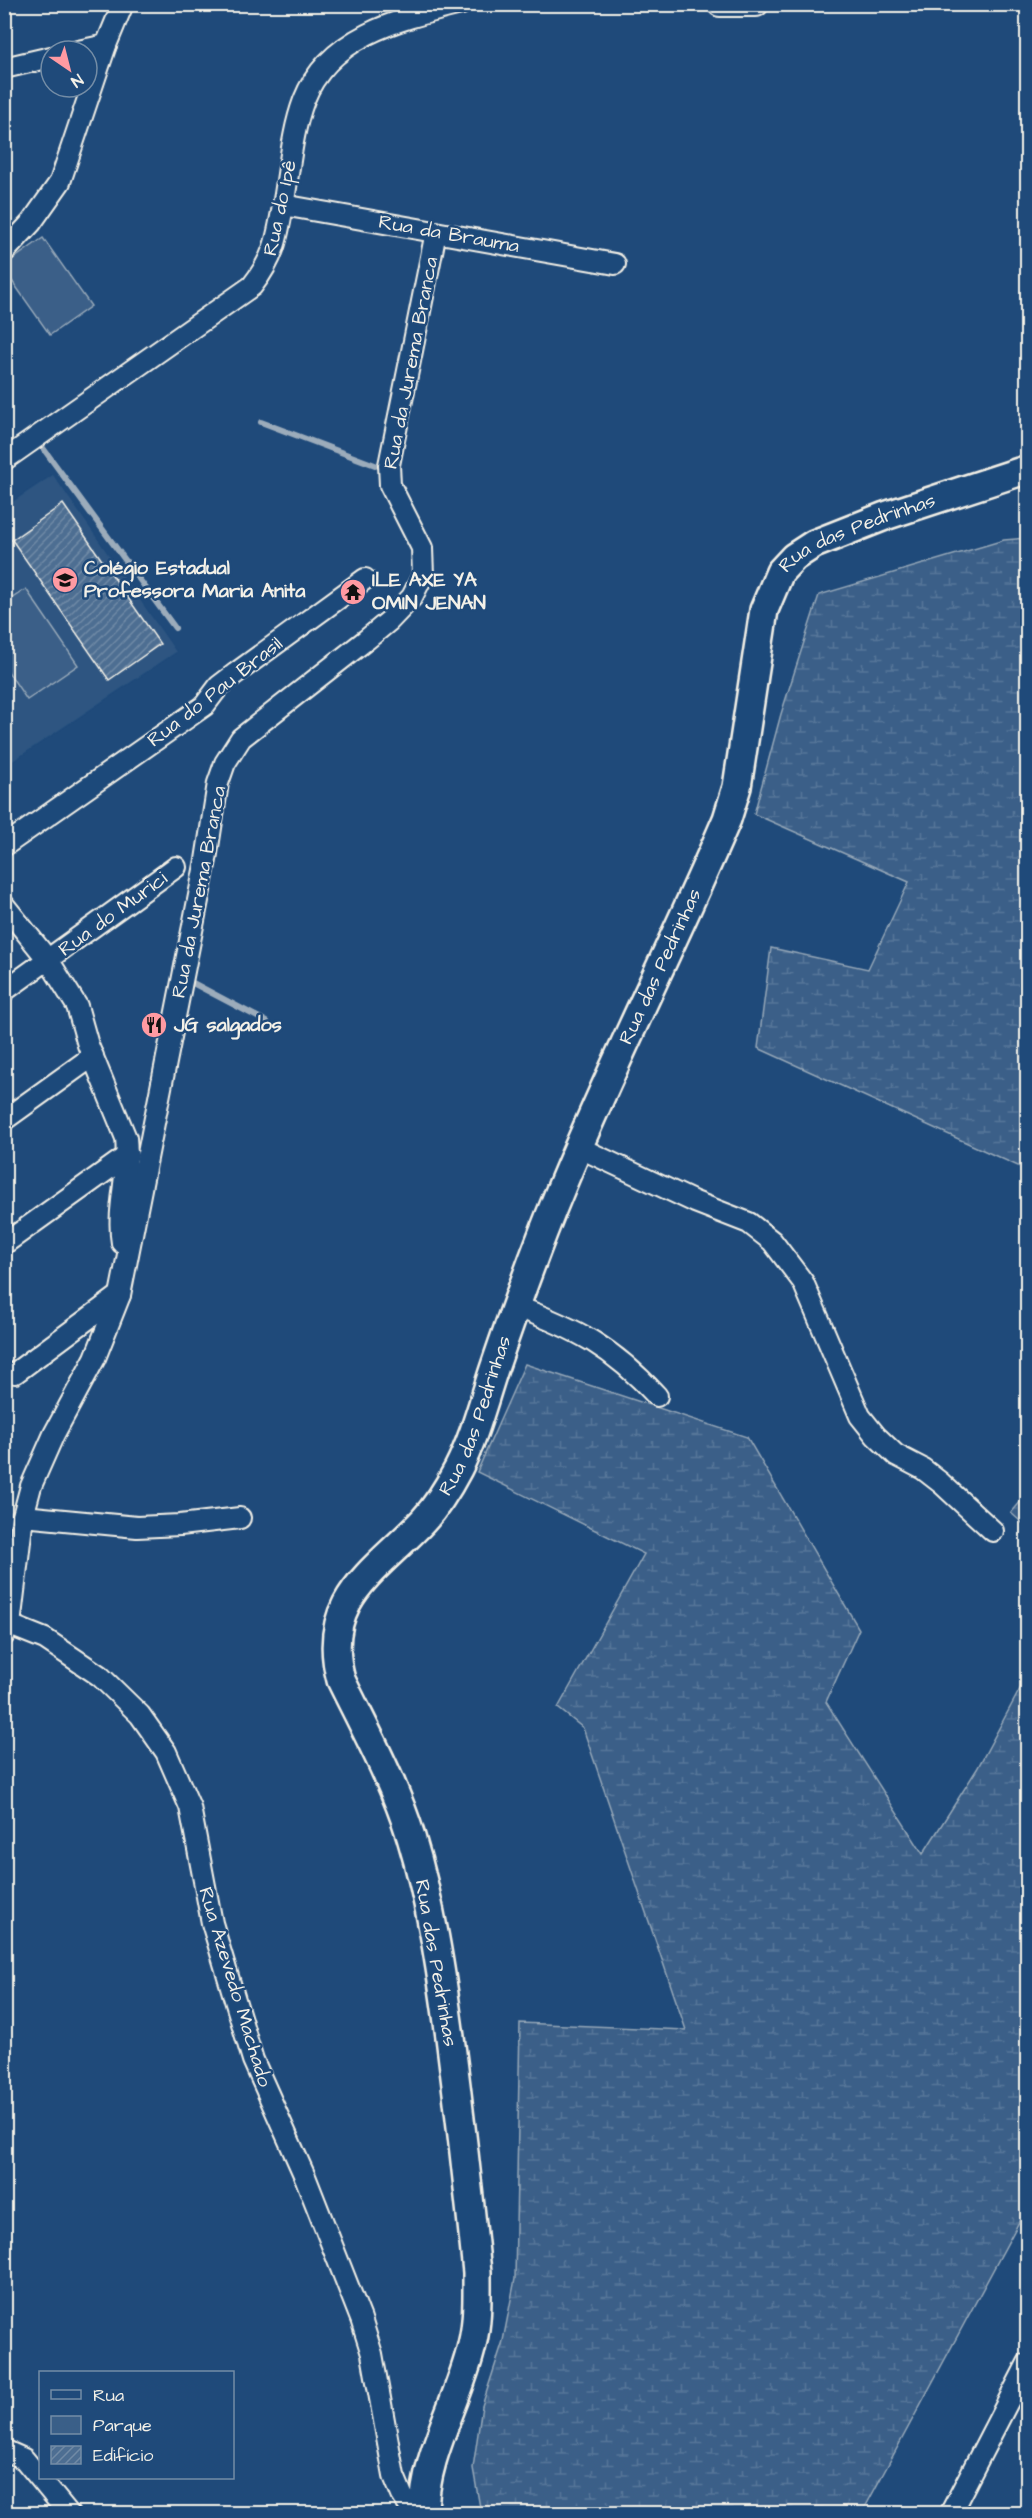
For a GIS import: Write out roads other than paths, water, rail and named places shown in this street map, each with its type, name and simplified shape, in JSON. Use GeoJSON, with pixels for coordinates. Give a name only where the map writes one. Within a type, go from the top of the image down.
{"type":"FeatureCollection","features":[{"type":"Feature","properties":{"kind":"main road","name":"Rua das Pedrinhas"},"geometry":{"type":"LineString","coordinates":[[424,2514],[426,2486],[432,2463],[473,2344],[478,2305],[471,2219],[439,1956],[428,1902],[411,1837],[400,1806],[341,1680],[334,1644],[341,1613],[361,1582],[424,1520],[445,1494],[460,1466],[515,1306],[578,1147],[727,819],[736,787],[764,610],[780,572],[794,557],[814,544],[885,516],[1028,469]]}},
{"type":"Feature","properties":{"kind":"street"},"geometry":{"type":"LineString","coordinates":[[4,252],[31,224],[60,182],[106,45],[123,4]]}},
{"type":"Feature","properties":{"kind":"street","name":"Rua do Ipê"},"geometry":{"type":"LineString","coordinates":[[4,460],[252,286],[268,266],[277,244],[298,120],[304,99],[315,79],[330,61],[366,34],[437,7],[461,4]]}},
{"type":"Feature","properties":{"kind":"street"},"geometry":{"type":"LineString","coordinates":[[720,4],[756,4]]}},
{"type":"Feature","properties":{"kind":"street"},"geometry":{"type":"LineString","coordinates":[[99,46],[106,45]]}},
{"type":"Feature","properties":{"kind":"street"},"geometry":{"type":"LineString","coordinates":[[4,68],[39,60]]}},
{"type":"Feature","properties":{"kind":"street","name":"Rua da Brauma"},"geometry":{"type":"LineString","coordinates":[[283,205],[615,264]]}},
{"type":"Feature","properties":{"kind":"street","name":"Rua da Jurema Branca"},"geometry":{"type":"LineString","coordinates":[[7,1630],[23,1516],[40,1464],[95,1358],[120,1295],[206,860],[218,783],[225,763],[241,738],[389,621],[412,597],[423,574],[422,548],[390,485],[388,465],[436,232]]}},
{"type":"Feature","properties":{"kind":"street","name":"Rua do Pau Brasil"},"geometry":{"type":"LineString","coordinates":[[4,846],[204,706],[219,686],[365,579]]}},
{"type":"Feature","properties":{"kind":"street","name":"Rua do Murici"},"geometry":{"type":"LineString","coordinates":[[4,991],[49,961],[176,867]]}},
{"type":"Feature","properties":{"kind":"street"},"geometry":{"type":"LineString","coordinates":[[4,904],[49,961],[77,1006],[93,1056],[126,1138],[128,1155],[120,1232],[126,1263]]}},
{"type":"Feature","properties":{"kind":"street"},"geometry":{"type":"LineString","coordinates":[[4,1120],[93,1056]]}},
{"type":"Feature","properties":{"kind":"street"},"geometry":{"type":"LineString","coordinates":[[578,1147],[695,1202],[749,1223],[772,1241],[803,1282],[860,1416],[876,1437],[896,1455],[923,1469],[941,1483],[993,1532]]}},
{"type":"Feature","properties":{"kind":"street"},"geometry":{"type":"LineString","coordinates":[[4,1244],[128,1155]]}},
{"type":"Feature","properties":{"kind":"street"},"geometry":{"type":"LineString","coordinates":[[15,1373],[120,1295]]}},
{"type":"Feature","properties":{"kind":"street"},"geometry":{"type":"LineString","coordinates":[[515,1306],[564,1324],[594,1341],[618,1358],[657,1396]]}},
{"type":"Feature","properties":{"kind":"street"},"geometry":{"type":"LineString","coordinates":[[23,1516],[137,1527],[240,1518]]}},
{"type":"Feature","properties":{"kind":"street","name":"Rua Azevedo Machado"},"geometry":{"type":"LineString","coordinates":[[7,1630],[45,1639],[100,1676],[140,1715],[166,1752],[190,1807],[212,1923],[252,2060],[306,2179],[362,2319],[372,2354],[394,2476],[414,2514]]}},
{"type":"Feature","properties":{"kind":"street"},"geometry":{"type":"LineString","coordinates":[[950,2514],[1028,2363]]}},
{"type":"Feature","properties":{"kind":"street"},"geometry":{"type":"LineString","coordinates":[[4,2450],[24,2459],[39,2477]]}},
{"type":"Feature","properties":{"kind":"street"},"geometry":{"type":"LineString","coordinates":[[40,2479],[69,2514]]}},
{"type":"Feature","properties":{"kind":"waterway"},"geometry":{"type":"LineString","coordinates":[[261,422],[375,465]]}},
{"type":"Feature","properties":{"kind":"waterway"},"geometry":{"type":"LineString","coordinates":[[40,444],[175,628]]}},
{"type":"Feature","properties":{"kind":"waterway"},"geometry":{"type":"LineString","coordinates":[[189,981],[267,1022]]}},
{"type":"Feature","properties":{"kind":"place","name":"Colégio Estadual Professora Maria Anita"},"geometry":{"type":"Point","coordinates":[65,580]}},
{"type":"Feature","properties":{"kind":"place","name":"ILE AXE YA OMIN JENAN"},"geometry":{"type":"Point","coordinates":[353,592]}},
{"type":"Feature","properties":{"kind":"place","name":"JG salgados"},"geometry":{"type":"Point","coordinates":[154,1025]}}]}
